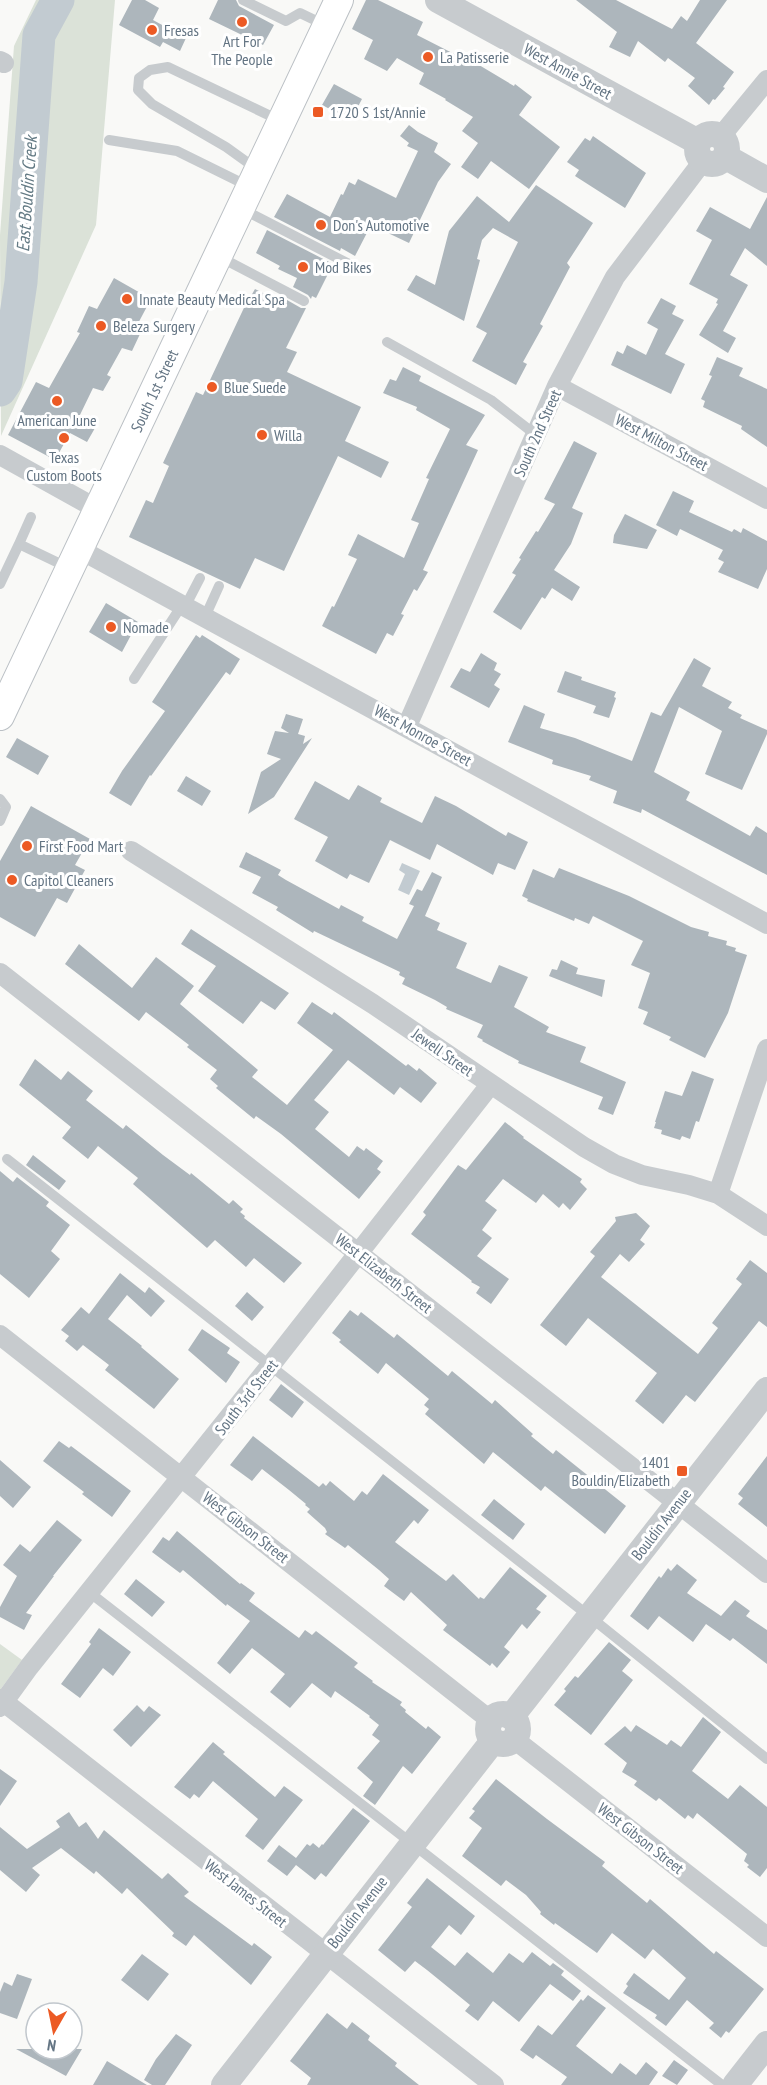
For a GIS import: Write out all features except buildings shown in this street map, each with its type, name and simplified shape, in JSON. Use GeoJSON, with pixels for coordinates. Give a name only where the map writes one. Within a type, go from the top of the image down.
{"type":"FeatureCollection","features":[{"type":"Feature","properties":{"kind":"main road","name":"South 1st Street"},"geometry":{"type":"LineString","coordinates":[[2,709],[339,0]]}},
{"type":"Feature","properties":{"kind":"street","name":"West Annie Street"},"geometry":{"type":"LineString","coordinates":[[438,0],[767,180]]}},
{"type":"Feature","properties":{"kind":"street","name":"South 2nd Street"},"geometry":{"type":"LineString","coordinates":[[407,726],[557,386],[615,277],[767,80]]}},
{"type":"Feature","properties":{"kind":"street","name":"West Milton Street"},"geometry":{"type":"LineString","coordinates":[[557,386],[767,499]]}},
{"type":"Feature","properties":{"kind":"street"},"geometry":{"type":"LineString","coordinates":[[0,455],[97,509]]}},
{"type":"Feature","properties":{"kind":"street","name":"West Monroe Street"},"geometry":{"type":"LineString","coordinates":[[74,559],[205,617],[767,924]]}},
{"type":"Feature","properties":{"kind":"street","name":"Jewell Street"},"geometry":{"type":"LineString","coordinates":[[131,851],[373,1004],[584,1147],[614,1164],[642,1175],[718,1194],[767,1226]]}},
{"type":"Feature","properties":{"kind":"street","name":"West Elizabeth Street"},"geometry":{"type":"LineString","coordinates":[[0,973],[767,1574]]}},
{"type":"Feature","properties":{"kind":"street"},"geometry":{"type":"LineString","coordinates":[[718,1194],[767,1049]]}},
{"type":"Feature","properties":{"kind":"street","name":"South 3rd Street"},"geometry":{"type":"LineString","coordinates":[[1,1703],[270,1366],[490,1085]]}},
{"type":"Feature","properties":{"kind":"street","name":"West Gibson Street"},"geometry":{"type":"LineString","coordinates":[[0,1335],[767,1937]]}},
{"type":"Feature","properties":{"kind":"street","name":"Bouldin Avenue"},"geometry":{"type":"LineString","coordinates":[[224,2085],[677,1503],[766,1394]]}},
{"type":"Feature","properties":{"kind":"street","name":"West James Street"},"geometry":{"type":"LineString","coordinates":[[1,1703],[494,2085]]}},
{"type":"Feature","properties":{"kind":"street"},"geometry":{"type":"LineString","coordinates":[[735,2085],[767,2044]]}},
{"type":"Feature","properties":{"kind":"lane"},"geometry":{"type":"LineString","coordinates":[[243,0],[285,21],[300,13],[327,26]]}},
{"type":"Feature","properties":{"kind":"lane"},"geometry":{"type":"LineString","coordinates":[[249,189],[226,147],[152,104],[138,90],[139,78],[150,70],[168,67],[282,121]]}},
{"type":"Feature","properties":{"kind":"lane"},"geometry":{"type":"LineString","coordinates":[[109,140],[177,151],[249,189],[351,265]]}},
{"type":"Feature","properties":{"kind":"lane"},"geometry":{"type":"LineString","coordinates":[[218,256],[304,301]]}},
{"type":"Feature","properties":{"kind":"lane"},"geometry":{"type":"LineString","coordinates":[[387,342],[491,400],[536,435]]}},
{"type":"Feature","properties":{"kind":"lane"},"geometry":{"type":"LineString","coordinates":[[0,584],[31,517]]}},
{"type":"Feature","properties":{"kind":"lane"},"geometry":{"type":"LineString","coordinates":[[19,544],[74,559]]}},
{"type":"Feature","properties":{"kind":"lane"},"geometry":{"type":"LineString","coordinates":[[134,679],[184,606],[200,578]]}},
{"type":"Feature","properties":{"kind":"lane"},"geometry":{"type":"LineString","coordinates":[[205,617],[219,586]]}},
{"type":"Feature","properties":{"kind":"lane"},"geometry":{"type":"LineString","coordinates":[[0,799],[6,807],[0,821]]}},
{"type":"Feature","properties":{"kind":"lane"},"geometry":{"type":"LineString","coordinates":[[7,1159],[589,1616],[767,1759]]}},
{"type":"Feature","properties":{"kind":"lane"},"geometry":{"type":"LineString","coordinates":[[89,1592],[722,2085]]}},
{"type":"Feature","properties":{"kind":"shaded area"},"geometry":{"type":"Polygon","coordinates":[[[36,0],[115,0],[96,225],[1,436],[0,235],[14,46],[36,0]]]}},
{"type":"Feature","properties":{"kind":"shaded area"},"geometry":{"type":"Polygon","coordinates":[[[402,863],[420,871],[409,895],[398,890],[405,874],[399,870],[402,863]]]}},
{"type":"Feature","properties":{"kind":"shaded area"},"geometry":{"type":"Polygon","coordinates":[[[0,1644],[22,1660],[0,1690],[0,1644]]]}},
{"type":"Feature","properties":{"kind":"waterway","name":"East Bouldin Creek"},"geometry":{"type":"LineString","coordinates":[[0,390],[6,381],[21,282],[39,35],[58,0]]}},
{"type":"Feature","properties":{"kind":"place","name":"Art For The People"},"geometry":{"type":"Point","coordinates":[242,22]}},
{"type":"Feature","properties":{"kind":"place","name":"Fresas"},"geometry":{"type":"Point","coordinates":[152,30]}},
{"type":"Feature","properties":{"kind":"place","name":"La Patisserie"},"geometry":{"type":"Point","coordinates":[428,57]}},
{"type":"Feature","properties":{"kind":"place","name":"1720 S 1st/Annie"},"geometry":{"type":"Point","coordinates":[318,112]}},
{"type":"Feature","properties":{"kind":"place","name":"Don's Automotive"},"geometry":{"type":"Point","coordinates":[321,225]}},
{"type":"Feature","properties":{"kind":"place","name":"Mod Bikes"},"geometry":{"type":"Point","coordinates":[303,267]}},
{"type":"Feature","properties":{"kind":"place","name":"Innate Beauty Medical Spa"},"geometry":{"type":"Point","coordinates":[127,299]}},
{"type":"Feature","properties":{"kind":"place","name":"Beleza Surgery"},"geometry":{"type":"Point","coordinates":[101,326]}},
{"type":"Feature","properties":{"kind":"place","name":"Blue Suede"},"geometry":{"type":"Point","coordinates":[212,387]}},
{"type":"Feature","properties":{"kind":"place","name":"American June"},"geometry":{"type":"Point","coordinates":[57,401]}},
{"type":"Feature","properties":{"kind":"place","name":"Willa"},"geometry":{"type":"Point","coordinates":[262,435]}},
{"type":"Feature","properties":{"kind":"place","name":"Texas Custom Boots"},"geometry":{"type":"Point","coordinates":[64,438]}},
{"type":"Feature","properties":{"kind":"place","name":"Nomade"},"geometry":{"type":"Point","coordinates":[111,627]}},
{"type":"Feature","properties":{"kind":"place","name":"First Food Mart"},"geometry":{"type":"Point","coordinates":[27,846]}},
{"type":"Feature","properties":{"kind":"place","name":"Capitol Cleaners"},"geometry":{"type":"Point","coordinates":[12,880]}},
{"type":"Feature","properties":{"kind":"place","name":"1401 Bouldin/Elizabeth"},"geometry":{"type":"Point","coordinates":[682,1471]}}]}
